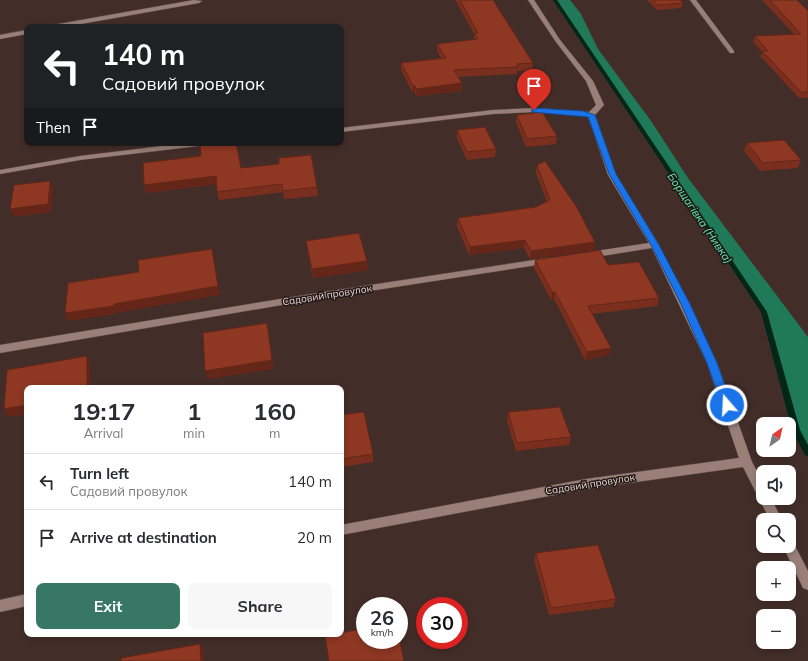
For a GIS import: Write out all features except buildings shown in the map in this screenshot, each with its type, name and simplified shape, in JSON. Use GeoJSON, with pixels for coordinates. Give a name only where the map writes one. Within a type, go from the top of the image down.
{"type":"FeatureCollection","features":[{"type":"Feature","properties":{"kind":"street"},"geometry":{"type":"LineString","coordinates":[[531,0],[557,40],[589,81],[600,105],[591,115]]}},
{"type":"Feature","properties":{"kind":"street"},"geometry":{"type":"LineString","coordinates":[[693,0],[732,52]]}},
{"type":"Feature","properties":{"kind":"street"},"geometry":{"type":"LineString","coordinates":[[70,24],[199,1]]}},
{"type":"Feature","properties":{"kind":"street"},"geometry":{"type":"LineString","coordinates":[[0,37],[24,33]]}},
{"type":"Feature","properties":{"kind":"street"},"geometry":{"type":"LineString","coordinates":[[344,130],[493,112],[534,110],[583,113],[591,115]]}},
{"type":"Feature","properties":{"kind":"street"},"geometry":{"type":"LineString","coordinates":[[591,115],[612,174],[655,245],[712,363],[746,462],[756,481]]}},
{"type":"Feature","properties":{"kind":"street"},"geometry":{"type":"LineString","coordinates":[[0,172],[80,158],[182,146]]}},
{"type":"Feature","properties":{"kind":"street"},"geometry":{"type":"LineString","coordinates":[[582,256],[655,245]]}},
{"type":"Feature","properties":{"kind":"street","name":"Садовий провулок"},"geometry":{"type":"LineString","coordinates":[[0,349],[305,298],[558,260]]}},
{"type":"Feature","properties":{"kind":"street","name":"Садовий провулок"},"geometry":{"type":"LineString","coordinates":[[344,529],[586,484],[746,462]]}},
{"type":"Feature","properties":{"kind":"street"},"geometry":{"type":"LineString","coordinates":[[792,553],[808,584]]}},
{"type":"Feature","properties":{"kind":"street"},"geometry":{"type":"LineString","coordinates":[[0,606],[24,601]]}},
{"type":"Feature","properties":{"kind":"green space"},"geometry":{"type":"Polygon","coordinates":[[[555,0],[570,0],[581,14],[598,49],[651,121],[688,178],[808,337],[808,453],[796,430],[796,417],[792,417],[764,312],[555,0]]]}},
{"type":"Feature","properties":{"kind":"waterway","name":"Борщагівка (Нивка)"},"geometry":{"type":"LineString","coordinates":[[555,0],[764,312],[796,430],[808,453]]}},
{"type":"Feature","properties":{"kind":"route"},"geometry":{"type":"LineString","coordinates":[[534,110],[583,113],[591,115],[612,174],[655,245],[685,304],[712,363],[727,405]]}}]}
